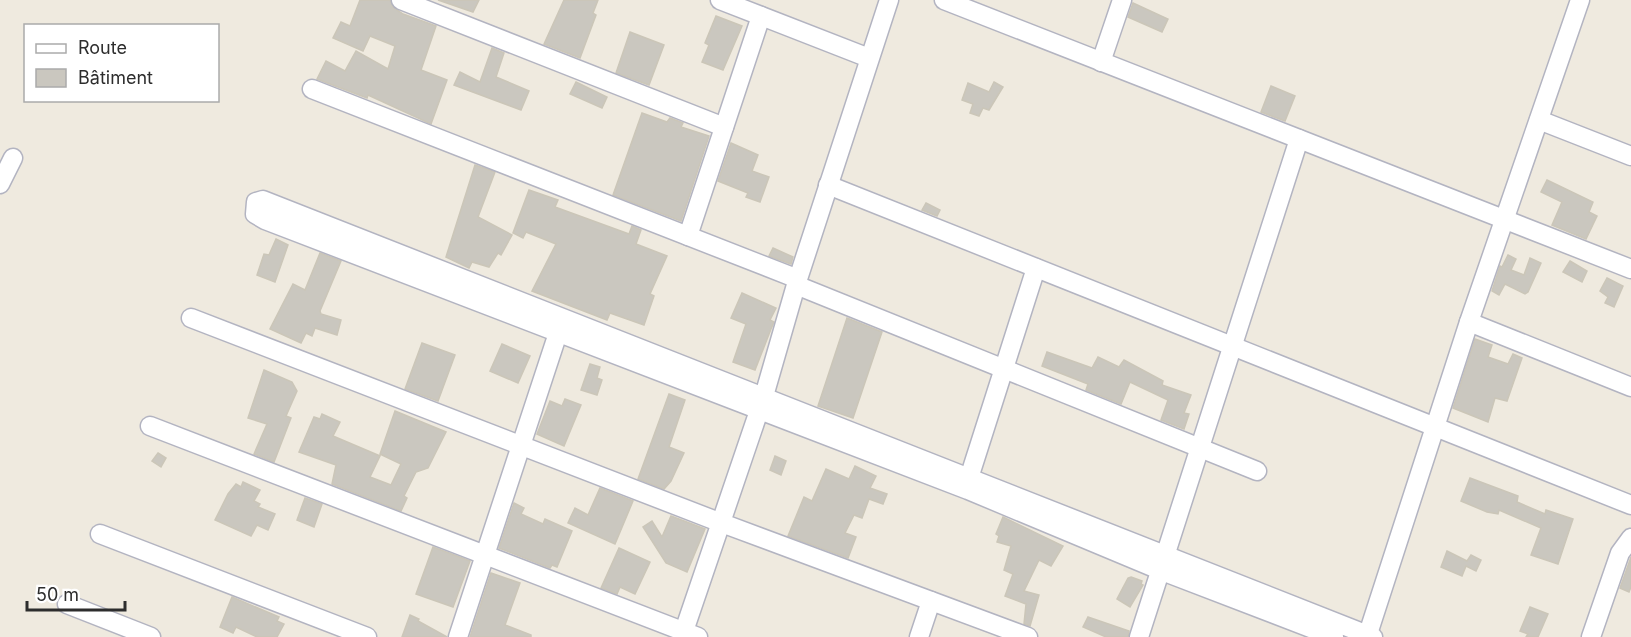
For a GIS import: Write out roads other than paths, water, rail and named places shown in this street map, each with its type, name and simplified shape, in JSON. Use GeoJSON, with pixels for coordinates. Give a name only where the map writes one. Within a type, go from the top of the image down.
{"type":"FeatureCollection","features":[{"type":"Feature","properties":{"kind":"street"},"geometry":{"type":"LineString","coordinates":[[401,0],[724,127]]}},
{"type":"Feature","properties":{"kind":"street"},"geometry":{"type":"LineString","coordinates":[[720,0],[870,58]]}},
{"type":"Feature","properties":{"kind":"street"},"geometry":{"type":"LineString","coordinates":[[150,426],[688,635],[719,522],[760,404],[828,184],[889,0]]}},
{"type":"Feature","properties":{"kind":"street"},"geometry":{"type":"LineString","coordinates":[[944,0],[1631,269]]}},
{"type":"Feature","properties":{"kind":"street"},"geometry":{"type":"LineString","coordinates":[[1101,62],[1122,0]]}},
{"type":"Feature","properties":{"kind":"street"},"geometry":{"type":"LineString","coordinates":[[1334,637],[1164,564],[969,478],[760,404],[558,333],[456,284],[265,220],[255,214],[256,202],[263,200],[456,284],[760,404],[968,490],[1164,564],[1369,636],[1434,427],[1580,0]]}},
{"type":"Feature","properties":{"kind":"street"},"geometry":{"type":"LineString","coordinates":[[688,236],[761,16]]}},
{"type":"Feature","properties":{"kind":"street"},"geometry":{"type":"LineString","coordinates":[[312,90],[688,236],[1004,369],[1257,471]]}},
{"type":"Feature","properties":{"kind":"street"},"geometry":{"type":"LineString","coordinates":[[1539,120],[1631,156]]}},
{"type":"Feature","properties":{"kind":"street"},"geometry":{"type":"LineString","coordinates":[[1139,637],[1299,139]]}},
{"type":"Feature","properties":{"kind":"street"},"geometry":{"type":"LineString","coordinates":[[0,184],[14,158]]}},
{"type":"Feature","properties":{"kind":"street"},"geometry":{"type":"LineString","coordinates":[[828,184],[1631,505]]}},
{"type":"Feature","properties":{"kind":"street"},"geometry":{"type":"LineString","coordinates":[[969,478],[1036,268]]}},
{"type":"Feature","properties":{"kind":"street"},"geometry":{"type":"LineString","coordinates":[[191,318],[719,522],[1028,637]]}},
{"type":"Feature","properties":{"kind":"street"},"geometry":{"type":"LineString","coordinates":[[1469,322],[1631,387]]}},
{"type":"Feature","properties":{"kind":"street"},"geometry":{"type":"LineString","coordinates":[[458,637],[558,333]]}},
{"type":"Feature","properties":{"kind":"street"},"geometry":{"type":"LineString","coordinates":[[100,534],[367,637]]}},
{"type":"Feature","properties":{"kind":"street"},"geometry":{"type":"LineString","coordinates":[[1591,637],[1626,556],[1631,538]]}},
{"type":"Feature","properties":{"kind":"street"},"geometry":{"type":"LineString","coordinates":[[919,637],[931,601]]}},
{"type":"Feature","properties":{"kind":"street"},"geometry":{"type":"LineString","coordinates":[[67,604],[151,637]]}}]}
